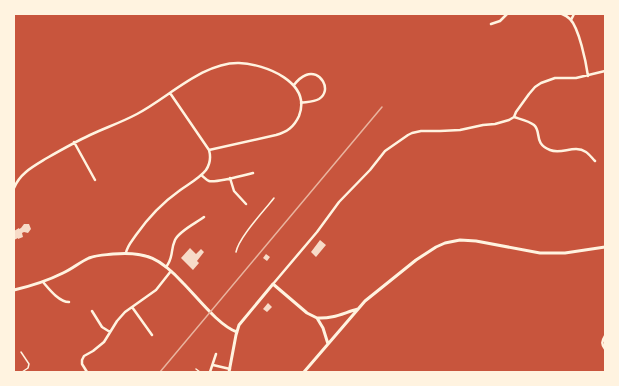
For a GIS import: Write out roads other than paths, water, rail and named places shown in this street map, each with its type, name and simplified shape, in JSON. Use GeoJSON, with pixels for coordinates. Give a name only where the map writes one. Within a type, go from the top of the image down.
{"type":"FeatureCollection","features":[{"type":"Feature","properties":{"kind":"street"},"geometry":{"type":"LineString","coordinates":[[491,24],[500,21],[507,14]]}},
{"type":"Feature","properties":{"kind":"street"},"geometry":{"type":"LineString","coordinates":[[562,14],[569,18],[576,28],[588,76]]}},
{"type":"Feature","properties":{"kind":"street"},"geometry":{"type":"LineString","coordinates":[[571,20],[574,14]]}},
{"type":"Feature","properties":{"kind":"street"},"geometry":{"type":"LineString","coordinates":[[14,188],[15,181],[32,167],[74,142],[137,114],[209,69],[238,63],[253,65],[265,68],[285,78],[294,85],[299,94],[301,103],[299,115],[295,124],[291,128],[282,133],[209,150]]}},
{"type":"Feature","properties":{"kind":"street"},"geometry":{"type":"LineString","coordinates":[[213,365],[230,371],[239,325],[316,232],[338,202],[369,172],[385,151],[412,133],[421,131],[460,130],[509,120],[514,117],[529,94],[541,83],[555,78],[576,78],[605,71]]}},
{"type":"Feature","properties":{"kind":"street"},"geometry":{"type":"LineString","coordinates":[[294,85],[300,78],[309,74],[318,76],[324,82],[325,91],[321,98],[313,102],[301,103]]}},
{"type":"Feature","properties":{"kind":"street"},"geometry":{"type":"LineString","coordinates":[[126,253],[130,243],[154,212],[201,175],[206,170],[209,163],[209,150],[170,93]]}},
{"type":"Feature","properties":{"kind":"street"},"geometry":{"type":"LineString","coordinates":[[514,117],[530,122],[535,126],[539,140],[544,147],[558,152],[571,149],[580,149],[587,152],[594,161]]}},
{"type":"Feature","properties":{"kind":"street"},"geometry":{"type":"LineString","coordinates":[[74,142],[95,180]]}},
{"type":"Feature","properties":{"kind":"street"},"geometry":{"type":"LineString","coordinates":[[201,175],[207,181],[211,182],[253,173]]}},
{"type":"Feature","properties":{"kind":"street"},"geometry":{"type":"LineString","coordinates":[[230,178],[234,191],[246,204]]}},
{"type":"Feature","properties":{"kind":"street"},"geometry":{"type":"LineString","coordinates":[[166,267],[171,260],[173,246],[177,237],[204,217]]}},
{"type":"Feature","properties":{"kind":"street"},"geometry":{"type":"LineString","coordinates":[[304,372],[367,300],[420,257],[445,243],[460,240],[476,241],[540,253],[565,253],[605,247]]}},
{"type":"Feature","properties":{"kind":"street"},"geometry":{"type":"LineString","coordinates":[[14,290],[43,282],[63,274],[96,256],[126,253],[140,254],[157,261],[171,271],[218,320],[231,330],[237,332]]}},
{"type":"Feature","properties":{"kind":"street"},"geometry":{"type":"LineString","coordinates":[[87,372],[82,364],[83,358],[104,342],[117,321],[125,312],[156,290],[171,271]]}},
{"type":"Feature","properties":{"kind":"street"},"geometry":{"type":"LineString","coordinates":[[43,282],[59,299],[69,302]]}},
{"type":"Feature","properties":{"kind":"street"},"geometry":{"type":"LineString","coordinates":[[273,284],[307,313],[317,318],[334,317],[359,308]]}},
{"type":"Feature","properties":{"kind":"street"},"geometry":{"type":"LineString","coordinates":[[132,307],[152,335]]}},
{"type":"Feature","properties":{"kind":"street"},"geometry":{"type":"LineString","coordinates":[[92,311],[102,327],[110,332]]}},
{"type":"Feature","properties":{"kind":"street"},"geometry":{"type":"LineString","coordinates":[[317,318],[323,328],[328,344]]}},
{"type":"Feature","properties":{"kind":"street"},"geometry":{"type":"LineString","coordinates":[[605,336],[602,345],[605,349]]}},
{"type":"Feature","properties":{"kind":"street"},"geometry":{"type":"LineString","coordinates":[[210,372],[216,354]]}},
{"type":"Feature","properties":{"kind":"lane"},"geometry":{"type":"LineString","coordinates":[[236,252],[237,247],[245,235],[274,198]]}},
{"type":"Feature","properties":{"kind":"lane"},"geometry":{"type":"LineString","coordinates":[[21,352],[29,364],[28,368],[22,372]]}},
{"type":"Feature","properties":{"kind":"lane"},"geometry":{"type":"LineString","coordinates":[[196,369],[200,372]]}},
{"type":"Feature","properties":{"kind":"railway"},"geometry":{"type":"LineString","coordinates":[[160,372],[382,107]]}}]}
